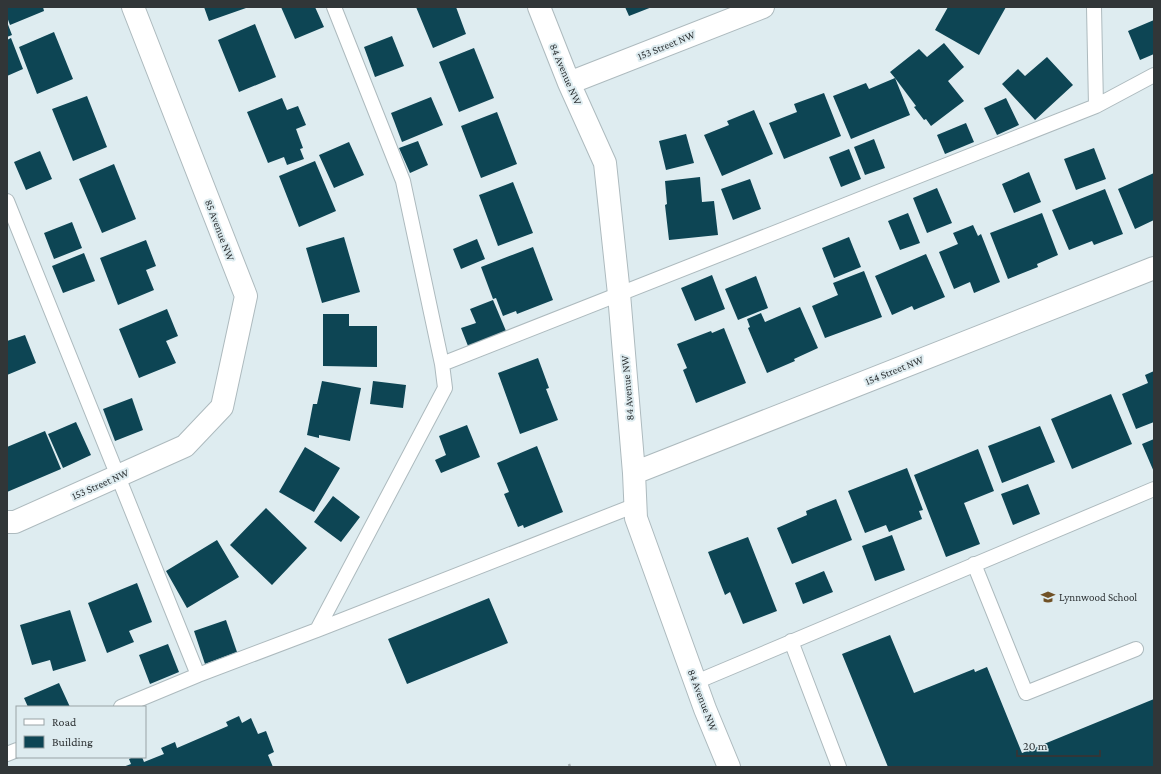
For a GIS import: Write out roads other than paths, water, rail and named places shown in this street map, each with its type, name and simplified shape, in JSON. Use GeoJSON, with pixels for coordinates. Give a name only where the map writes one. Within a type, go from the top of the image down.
{"type":"FeatureCollection","features":[{"type":"Feature","properties":{"kind":"street","name":"85 Avenue NW"},"geometry":{"type":"LineString","coordinates":[[133,7],[246,296],[222,407],[186,446]]}},
{"type":"Feature","properties":{"kind":"street","name":"84 Avenue NW"},"geometry":{"type":"LineString","coordinates":[[539,7],[605,163],[620,294],[634,473],[636,518],[705,709],[729,767]]}},
{"type":"Feature","properties":{"kind":"street","name":"153 Street NW"},"geometry":{"type":"LineString","coordinates":[[570,83],[752,9]]}},
{"type":"Feature","properties":{"kind":"street","name":"154 Street NW"},"geometry":{"type":"LineString","coordinates":[[634,473],[1154,268]]}},
{"type":"Feature","properties":{"kind":"street","name":"153 Street NW"},"geometry":{"type":"LineString","coordinates":[[11,522],[186,446]]}},
{"type":"Feature","properties":{"kind":"lane"},"geometry":{"type":"LineString","coordinates":[[316,630],[445,388],[442,364],[404,181],[334,7]]}},
{"type":"Feature","properties":{"kind":"lane"},"geometry":{"type":"LineString","coordinates":[[1094,7],[1096,106]]}},
{"type":"Feature","properties":{"kind":"lane"},"geometry":{"type":"LineString","coordinates":[[442,364],[1096,106],[1154,74]]}},
{"type":"Feature","properties":{"kind":"lane"},"geometry":{"type":"LineString","coordinates":[[7,201],[198,675]]}},
{"type":"Feature","properties":{"kind":"lane"},"geometry":{"type":"LineString","coordinates":[[696,682],[1154,489]]}},
{"type":"Feature","properties":{"kind":"lane"},"geometry":{"type":"LineString","coordinates":[[123,706],[198,675],[636,505]]}},
{"type":"Feature","properties":{"kind":"lane"},"geometry":{"type":"LineString","coordinates":[[974,564],[1026,692],[1136,650]]}},
{"type":"Feature","properties":{"kind":"lane"},"geometry":{"type":"LineString","coordinates":[[791,641],[839,767]]}},
{"type":"Feature","properties":{"kind":"place","name":"Lynnwood School"},"geometry":{"type":"Point","coordinates":[1048,597]}}]}
